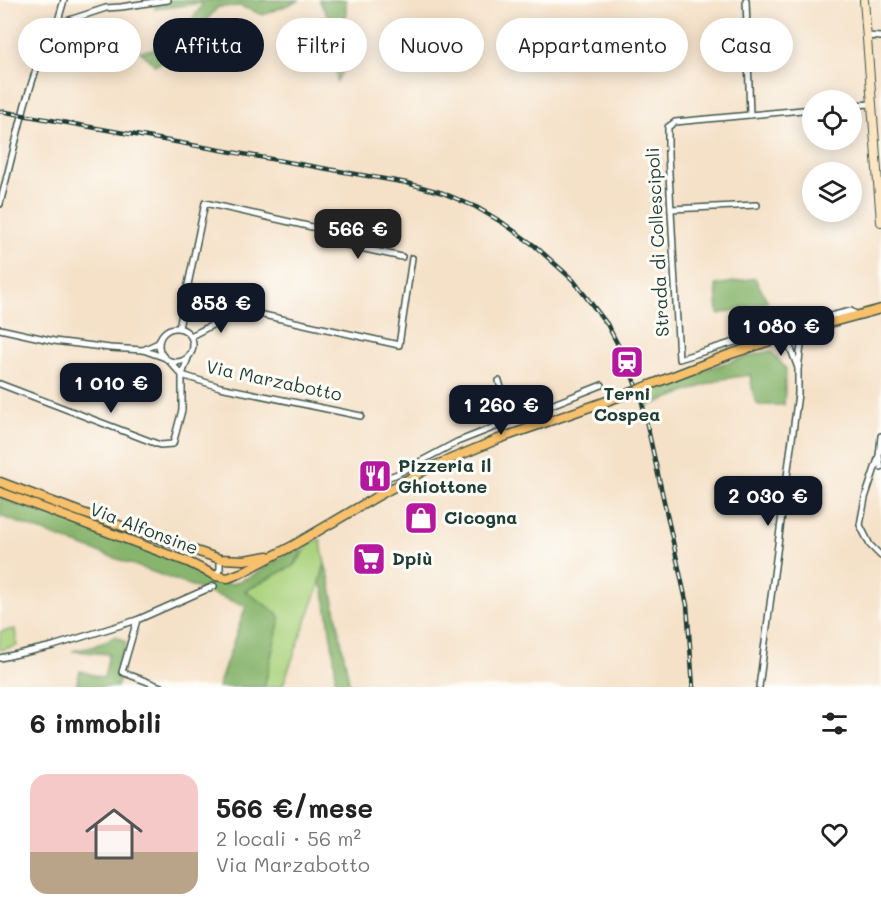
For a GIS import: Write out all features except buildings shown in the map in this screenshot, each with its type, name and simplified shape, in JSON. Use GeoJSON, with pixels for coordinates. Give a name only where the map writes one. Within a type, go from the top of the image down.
{"type":"FeatureCollection","features":[{"type":"Feature","properties":{"kind":"main road","name":"Via Alfonsine"},"geometry":{"type":"LineString","coordinates":[[2,494],[188,562],[216,576],[228,578],[336,522],[427,469],[501,438],[627,394],[728,355],[803,330],[881,309]]}},
{"type":"Feature","properties":{"kind":"main road","name":"Via Alfonsine"},"geometry":{"type":"LineString","coordinates":[[0,482],[80,512],[220,559],[244,560],[275,555]]}},
{"type":"Feature","properties":{"kind":"street"},"geometry":{"type":"LineString","coordinates":[[59,18],[64,0]]}},
{"type":"Feature","properties":{"kind":"street"},"geometry":{"type":"LineString","coordinates":[[75,18],[106,8],[168,0]]}},
{"type":"Feature","properties":{"kind":"street"},"geometry":{"type":"LineString","coordinates":[[746,0],[750,115]]}},
{"type":"Feature","properties":{"kind":"street"},"geometry":{"type":"LineString","coordinates":[[864,0],[881,222]]}},
{"type":"Feature","properties":{"kind":"street"},"geometry":{"type":"LineString","coordinates":[[867,36],[881,37]]}},
{"type":"Feature","properties":{"kind":"street"},"geometry":{"type":"LineString","coordinates":[[0,204],[35,72]]}},
{"type":"Feature","properties":{"kind":"street"},"geometry":{"type":"LineString","coordinates":[[862,104],[881,105]]}},
{"type":"Feature","properties":{"kind":"street","name":"Strada di Collescipoli"},"geometry":{"type":"LineString","coordinates":[[802,110],[675,122],[668,127],[679,359],[780,328],[851,311],[859,316]]}},
{"type":"Feature","properties":{"kind":"street"},"geometry":{"type":"LineString","coordinates":[[179,328],[205,203],[321,229],[319,239],[402,257]]}},
{"type":"Feature","properties":{"kind":"street","name":"Strada di Collescipoli"},"geometry":{"type":"LineString","coordinates":[[671,209],[757,205]]}},
{"type":"Feature","properties":{"kind":"street","name":"Via Marzabotto"},"geometry":{"type":"LineString","coordinates":[[191,336],[241,310],[399,345],[412,258]]}},
{"type":"Feature","properties":{"kind":"street","name":"Via Marzabotto"},"geometry":{"type":"LineString","coordinates":[[0,384],[160,445],[172,444],[182,410],[182,375],[193,348],[193,342],[191,336],[184,330],[173,328],[163,333],[158,343],[143,350]]}},
{"type":"Feature","properties":{"kind":"street","name":"Via Marzabotto"},"geometry":{"type":"LineString","coordinates":[[0,329],[54,341],[143,350],[163,357],[182,375],[220,387],[361,416]]}},
{"type":"Feature","properties":{"kind":"street"},"geometry":{"type":"LineString","coordinates":[[759,687],[798,394],[798,369],[803,330]]}},
{"type":"Feature","properties":{"kind":"street"},"geometry":{"type":"LineString","coordinates":[[786,336],[798,369]]}},
{"type":"Feature","properties":{"kind":"street"},"geometry":{"type":"LineString","coordinates":[[158,343],[163,357]]}},
{"type":"Feature","properties":{"kind":"street","name":"Via Marzabotto"},"geometry":{"type":"LineString","coordinates":[[170,362],[178,363],[188,358]]}},
{"type":"Feature","properties":{"kind":"street"},"geometry":{"type":"LineString","coordinates":[[499,381],[511,420]]}},
{"type":"Feature","properties":{"kind":"street","name":"Via Alfonsine"},"geometry":{"type":"LineString","coordinates":[[389,490],[385,478],[457,442],[602,385]]}},
{"type":"Feature","properties":{"kind":"street"},"geometry":{"type":"LineString","coordinates":[[881,436],[879,456],[865,498],[860,525],[870,544],[881,556]]}},
{"type":"Feature","properties":{"kind":"street"},"geometry":{"type":"LineString","coordinates":[[879,456],[881,467]]}},
{"type":"Feature","properties":{"kind":"street"},"geometry":{"type":"LineString","coordinates":[[216,576],[220,559]]}},
{"type":"Feature","properties":{"kind":"street"},"geometry":{"type":"LineString","coordinates":[[0,658],[53,646],[137,620],[214,586]]}},
{"type":"Feature","properties":{"kind":"street"},"geometry":{"type":"LineString","coordinates":[[137,620],[122,672],[161,687]]}},
{"type":"Feature","properties":{"kind":"green space"},"geometry":{"type":"Polygon","coordinates":[[[156,0],[300,0],[263,15],[240,6],[218,7],[208,18],[193,18],[202,3],[155,9],[156,0]]]}},
{"type":"Feature","properties":{"kind":"green space"},"geometry":{"type":"Polygon","coordinates":[[[319,0],[346,0],[346,18],[328,18],[319,0]]]}},
{"type":"Feature","properties":{"kind":"green space"},"geometry":{"type":"Polygon","coordinates":[[[153,49],[153,63],[141,52],[153,49]]]}},
{"type":"Feature","properties":{"kind":"green space"},"geometry":{"type":"Polygon","coordinates":[[[336,72],[342,72],[337,81],[336,72]]]}},
{"type":"Feature","properties":{"kind":"green space"},"geometry":{"type":"Polygon","coordinates":[[[755,278],[768,302],[718,314],[716,285],[755,278]]]}},
{"type":"Feature","properties":{"kind":"green space"},"geometry":{"type":"Polygon","coordinates":[[[771,351],[786,369],[784,405],[758,405],[754,397],[750,375],[722,379],[647,406],[643,396],[706,369],[771,351]]]}},
{"type":"Feature","properties":{"kind":"green space"},"geometry":{"type":"Polygon","coordinates":[[[0,497],[180,562],[219,581],[232,584],[252,576],[293,550],[303,552],[292,567],[245,591],[277,613],[280,619],[264,687],[218,687],[246,606],[0,516],[0,497]]]}},
{"type":"Feature","properties":{"kind":"green space"},"geometry":{"type":"Polygon","coordinates":[[[320,539],[325,564],[282,687],[264,687],[267,676],[245,591],[293,566],[310,544],[320,539]]]}},
{"type":"Feature","properties":{"kind":"green space"},"geometry":{"type":"Polygon","coordinates":[[[325,564],[350,687],[335,687],[335,664],[324,590],[320,583],[325,564]]]}},
{"type":"Feature","properties":{"kind":"green space"},"geometry":{"type":"Polygon","coordinates":[[[15,629],[17,646],[0,650],[0,632],[15,629]]]}},
{"type":"Feature","properties":{"kind":"green space"},"geometry":{"type":"Polygon","coordinates":[[[116,636],[126,642],[122,672],[117,687],[76,687],[80,671],[104,678],[109,654],[72,651],[92,647],[116,636]]]}},
{"type":"Feature","properties":{"kind":"railway"},"geometry":{"type":"LineString","coordinates":[[0,111],[407,183],[443,193],[476,207],[535,246],[573,280],[607,324],[627,362],[642,402],[687,605],[693,687]]}},
{"type":"Feature","properties":{"kind":"place","name":"Terni Cospea"},"geometry":{"type":"Point","coordinates":[627,362]}},
{"type":"Feature","properties":{"kind":"place","name":"Pizzeria il Ghiottone"},"geometry":{"type":"Point","coordinates":[375,476]}},
{"type":"Feature","properties":{"kind":"place","name":"Cicogna"},"geometry":{"type":"Point","coordinates":[421,518]}},
{"type":"Feature","properties":{"kind":"place","name":"Dpiù"},"geometry":{"type":"Point","coordinates":[369,559]}}]}
